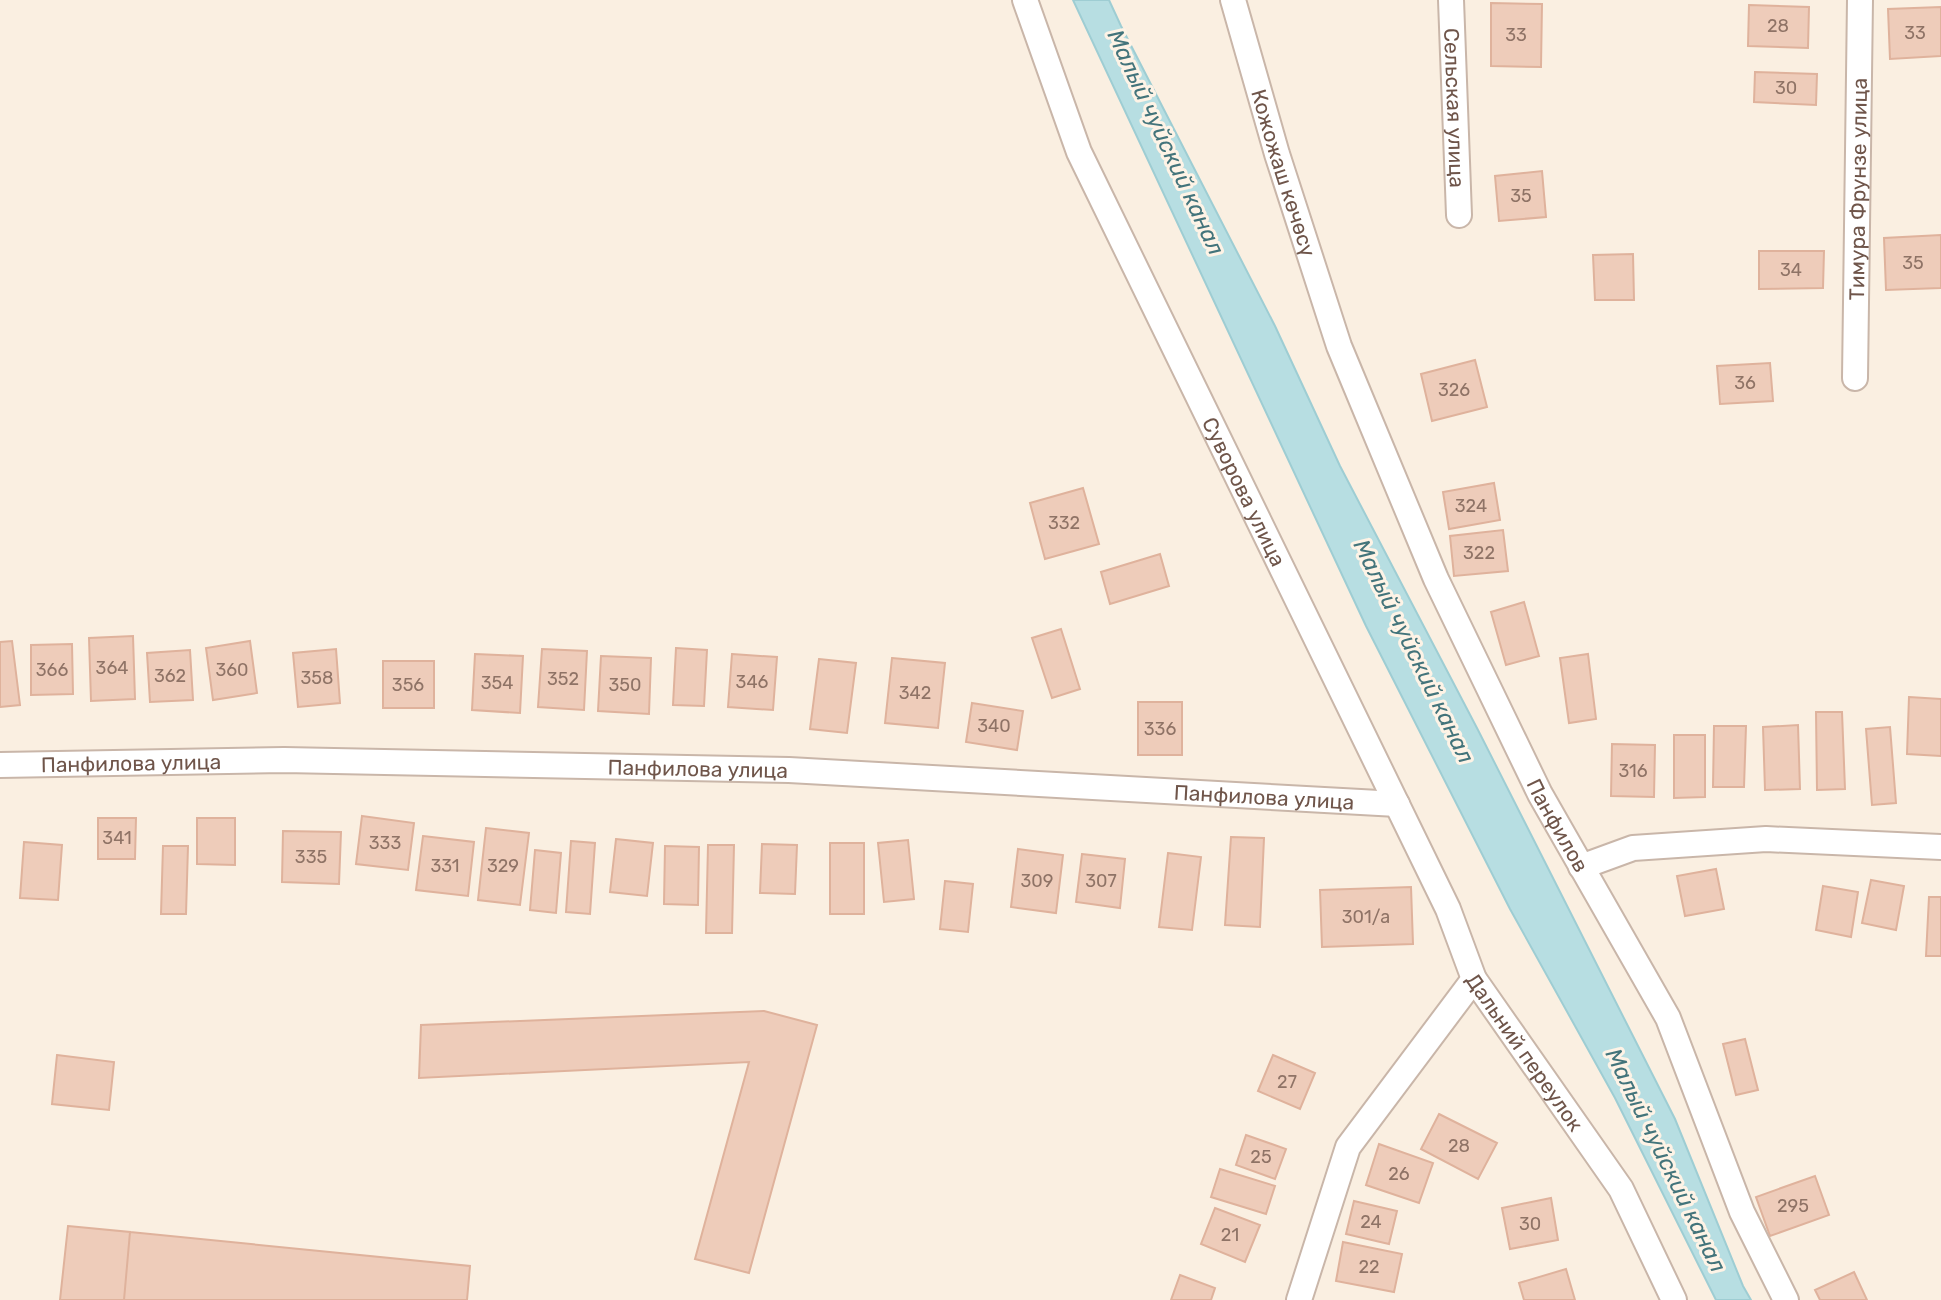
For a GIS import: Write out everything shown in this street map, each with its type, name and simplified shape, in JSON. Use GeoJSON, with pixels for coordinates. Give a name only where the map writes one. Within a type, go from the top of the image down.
{"type":"FeatureCollection","features":[{"type":"Feature","properties":{"kind":"street","name":"Суворова улица"},"geometry":{"type":"LineString","coordinates":[[1025,0],[1079,152],[1448,909],[1474,979]]}},
{"type":"Feature","properties":{"kind":"street","name":"Кожожаш көчөсү"},"geometry":{"type":"LineString","coordinates":[[1233,0],[1277,154],[1339,346]]}},
{"type":"Feature","properties":{"kind":"street","name":"Сельская улица"},"geometry":{"type":"LineString","coordinates":[[1451,0],[1459,215]]}},
{"type":"Feature","properties":{"kind":"street","name":"Тимура Фрунзе улица"},"geometry":{"type":"LineString","coordinates":[[1855,378],[1860,0]]}},
{"type":"Feature","properties":{"kind":"street","name":"Панфилов"},"geometry":{"type":"LineString","coordinates":[[1339,346],[1436,579],[1539,794],[1668,1018],[1742,1212],[1786,1300]]}},
{"type":"Feature","properties":{"kind":"street","name":"Панфилова улица"},"geometry":{"type":"LineString","coordinates":[[0,765],[284,760],[789,771],[1397,804]]}},
{"type":"Feature","properties":{"kind":"street"},"geometry":{"type":"LineString","coordinates":[[1581,867],[1633,848],[1766,839],[1941,847]]}},
{"type":"Feature","properties":{"kind":"street","name":"Дальний переулок"},"geometry":{"type":"LineString","coordinates":[[1299,1300],[1348,1147],[1474,979],[1621,1189],[1674,1300]]}},
{"type":"Feature","properties":{"kind":"water","name":"Малый чуйский канал"},"geometry":{"type":"Polygon","coordinates":[[[1073,0],[1109,0],[1275,326],[1340,466],[1478,730],[1675,1119],[1751,1300],[1716,1300],[1615,1098],[1510,909],[1366,626],[1073,0]]]}},
{"type":"Feature","properties":{"kind":"building"},"geometry":{"type":"Polygon","coordinates":[[[1491,3],[1542,4],[1541,67],[1491,66],[1491,3]]]}},
{"type":"Feature","properties":{"kind":"building"},"geometry":{"type":"Polygon","coordinates":[[[1749,5],[1809,7],[1808,48],[1748,46],[1749,5]]]}},
{"type":"Feature","properties":{"kind":"building"},"geometry":{"type":"Polygon","coordinates":[[[1941,7],[1941,56],[1890,59],[1888,9],[1941,7]]]}},
{"type":"Feature","properties":{"kind":"building"},"geometry":{"type":"Polygon","coordinates":[[[1755,72],[1817,74],[1816,105],[1754,102],[1755,72]]]}},
{"type":"Feature","properties":{"kind":"building"},"geometry":{"type":"Polygon","coordinates":[[[1542,171],[1546,217],[1499,221],[1495,176],[1542,171]]]}},
{"type":"Feature","properties":{"kind":"building"},"geometry":{"type":"Polygon","coordinates":[[[1941,235],[1941,288],[1886,290],[1884,238],[1941,235]]]}},
{"type":"Feature","properties":{"kind":"building"},"geometry":{"type":"Polygon","coordinates":[[[1759,251],[1824,251],[1823,288],[1759,289],[1759,251]]]}},
{"type":"Feature","properties":{"kind":"building"},"geometry":{"type":"Polygon","coordinates":[[[1633,254],[1634,300],[1595,300],[1593,255],[1633,254]]]}},
{"type":"Feature","properties":{"kind":"building"},"geometry":{"type":"Polygon","coordinates":[[[1475,360],[1487,407],[1432,421],[1421,374],[1475,360]]]}},
{"type":"Feature","properties":{"kind":"building"},"geometry":{"type":"Polygon","coordinates":[[[1770,363],[1773,401],[1720,404],[1717,366],[1770,363]]]}},
{"type":"Feature","properties":{"kind":"building"},"geometry":{"type":"Polygon","coordinates":[[[1494,483],[1500,520],[1449,529],[1443,492],[1494,483]]]}},
{"type":"Feature","properties":{"kind":"building"},"geometry":{"type":"Polygon","coordinates":[[[1083,488],[1099,544],[1045,559],[1030,503],[1083,488]]]}},
{"type":"Feature","properties":{"kind":"building"},"geometry":{"type":"Polygon","coordinates":[[[1503,530],[1508,571],[1454,576],[1450,536],[1503,530]]]}},
{"type":"Feature","properties":{"kind":"building"},"geometry":{"type":"Polygon","coordinates":[[[1160,554],[1169,586],[1110,604],[1101,572],[1160,554]]]}},
{"type":"Feature","properties":{"kind":"building"},"geometry":{"type":"Polygon","coordinates":[[[1524,602],[1539,656],[1506,665],[1491,612],[1524,602]]]}},
{"type":"Feature","properties":{"kind":"building"},"geometry":{"type":"Polygon","coordinates":[[[1061,629],[1080,689],[1052,698],[1032,638],[1061,629]]]}},
{"type":"Feature","properties":{"kind":"building"},"geometry":{"type":"Polygon","coordinates":[[[133,636],[135,699],[91,701],[89,638],[133,636]]]}},
{"type":"Feature","properties":{"kind":"building"},"geometry":{"type":"Polygon","coordinates":[[[12,641],[20,705],[0,707],[0,642],[12,641]]]}},
{"type":"Feature","properties":{"kind":"building"},"geometry":{"type":"Polygon","coordinates":[[[250,641],[257,693],[213,700],[206,648],[250,641]]]}},
{"type":"Feature","properties":{"kind":"building"},"geometry":{"type":"Polygon","coordinates":[[[72,644],[73,694],[31,695],[31,645],[72,644]]]}},
{"type":"Feature","properties":{"kind":"building"},"geometry":{"type":"Polygon","coordinates":[[[676,648],[707,650],[704,706],[673,705],[676,648]]]}},
{"type":"Feature","properties":{"kind":"building"},"geometry":{"type":"Polygon","coordinates":[[[336,649],[340,703],[298,707],[293,653],[336,649]]]}},
{"type":"Feature","properties":{"kind":"building"},"geometry":{"type":"Polygon","coordinates":[[[542,649],[587,651],[584,710],[538,707],[542,649]]]}},
{"type":"Feature","properties":{"kind":"building"},"geometry":{"type":"Polygon","coordinates":[[[190,650],[193,700],[150,702],[147,653],[190,650]]]}},
{"type":"Feature","properties":{"kind":"building"},"geometry":{"type":"Polygon","coordinates":[[[475,654],[523,656],[520,713],[472,710],[475,654]]]}},
{"type":"Feature","properties":{"kind":"building"},"geometry":{"type":"Polygon","coordinates":[[[732,654],[777,657],[773,710],[728,707],[732,654]]]}},
{"type":"Feature","properties":{"kind":"building"},"geometry":{"type":"Polygon","coordinates":[[[1588,654],[1596,719],[1569,723],[1560,658],[1588,654]]]}},
{"type":"Feature","properties":{"kind":"building"},"geometry":{"type":"Polygon","coordinates":[[[601,656],[651,658],[649,714],[598,711],[601,656]]]}},
{"type":"Feature","properties":{"kind":"building"},"geometry":{"type":"Polygon","coordinates":[[[892,658],[945,663],[938,728],[885,723],[892,658]]]}},
{"type":"Feature","properties":{"kind":"building"},"geometry":{"type":"Polygon","coordinates":[[[819,659],[856,663],[847,733],[810,729],[819,659]]]}},
{"type":"Feature","properties":{"kind":"building"},"geometry":{"type":"Polygon","coordinates":[[[383,661],[434,661],[434,708],[383,708],[383,661]]]}},
{"type":"Feature","properties":{"kind":"building"},"geometry":{"type":"Polygon","coordinates":[[[1909,697],[1941,699],[1941,756],[1907,754],[1909,697]]]}},
{"type":"Feature","properties":{"kind":"building"},"geometry":{"type":"Polygon","coordinates":[[[1138,702],[1182,702],[1182,755],[1138,755],[1138,702]]]}},
{"type":"Feature","properties":{"kind":"building"},"geometry":{"type":"Polygon","coordinates":[[[972,703],[1023,711],[1017,750],[966,742],[972,703]]]}},
{"type":"Feature","properties":{"kind":"building"},"geometry":{"type":"Polygon","coordinates":[[[1816,712],[1842,712],[1845,789],[1817,790],[1816,712]]]}},
{"type":"Feature","properties":{"kind":"building"},"geometry":{"type":"Polygon","coordinates":[[[1798,725],[1800,789],[1765,790],[1763,727],[1798,725]]]}},
{"type":"Feature","properties":{"kind":"building"},"geometry":{"type":"Polygon","coordinates":[[[1714,726],[1746,726],[1744,787],[1713,787],[1714,726]]]}},
{"type":"Feature","properties":{"kind":"building"},"geometry":{"type":"Polygon","coordinates":[[[1890,727],[1896,803],[1872,805],[1866,729],[1890,727]]]}},
{"type":"Feature","properties":{"kind":"building"},"geometry":{"type":"Polygon","coordinates":[[[1674,735],[1705,735],[1705,797],[1674,798],[1674,735]]]}},
{"type":"Feature","properties":{"kind":"building"},"geometry":{"type":"Polygon","coordinates":[[[1612,744],[1655,745],[1654,797],[1611,796],[1612,744]]]}},
{"type":"Feature","properties":{"kind":"building"},"geometry":{"type":"Polygon","coordinates":[[[362,816],[414,823],[408,870],[356,864],[362,816]]]}},
{"type":"Feature","properties":{"kind":"building"},"geometry":{"type":"Polygon","coordinates":[[[98,818],[136,818],[135,859],[98,859],[98,818]]]}},
{"type":"Feature","properties":{"kind":"building"},"geometry":{"type":"Polygon","coordinates":[[[197,818],[235,818],[235,865],[197,864],[197,818]]]}},
{"type":"Feature","properties":{"kind":"building"},"geometry":{"type":"Polygon","coordinates":[[[486,828],[529,833],[520,905],[478,900],[486,828]]]}},
{"type":"Feature","properties":{"kind":"building"},"geometry":{"type":"Polygon","coordinates":[[[283,831],[341,832],[339,884],[282,882],[283,831]]]}},
{"type":"Feature","properties":{"kind":"building"},"geometry":{"type":"Polygon","coordinates":[[[423,836],[474,842],[468,896],[416,890],[423,836]]]}},
{"type":"Feature","properties":{"kind":"building"},"geometry":{"type":"Polygon","coordinates":[[[1231,837],[1264,838],[1260,927],[1225,925],[1231,837]]]}},
{"type":"Feature","properties":{"kind":"building"},"geometry":{"type":"Polygon","coordinates":[[[616,839],[653,843],[647,896],[610,892],[616,839]]]}},
{"type":"Feature","properties":{"kind":"building"},"geometry":{"type":"Polygon","coordinates":[[[908,840],[914,899],[884,902],[878,843],[908,840]]]}},
{"type":"Feature","properties":{"kind":"building"},"geometry":{"type":"Polygon","coordinates":[[[571,841],[595,843],[590,914],[566,912],[571,841]]]}},
{"type":"Feature","properties":{"kind":"building"},"geometry":{"type":"Polygon","coordinates":[[[24,842],[62,845],[58,900],[20,898],[24,842]]]}},
{"type":"Feature","properties":{"kind":"building"},"geometry":{"type":"Polygon","coordinates":[[[830,843],[864,843],[864,914],[830,914],[830,843]]]}},
{"type":"Feature","properties":{"kind":"building"},"geometry":{"type":"Polygon","coordinates":[[[762,844],[797,845],[795,894],[760,893],[762,844]]]}},
{"type":"Feature","properties":{"kind":"building"},"geometry":{"type":"Polygon","coordinates":[[[708,845],[734,845],[732,933],[706,933],[708,845]]]}},
{"type":"Feature","properties":{"kind":"building"},"geometry":{"type":"Polygon","coordinates":[[[163,846],[188,846],[186,914],[161,914],[163,846]]]}},
{"type":"Feature","properties":{"kind":"building"},"geometry":{"type":"Polygon","coordinates":[[[665,846],[699,847],[698,905],[664,904],[665,846]]]}},
{"type":"Feature","properties":{"kind":"building"},"geometry":{"type":"Polygon","coordinates":[[[1018,849],[1063,855],[1056,913],[1011,907],[1018,849]]]}},
{"type":"Feature","properties":{"kind":"building"},"geometry":{"type":"Polygon","coordinates":[[[535,850],[561,853],[556,913],[530,910],[535,850]]]}},
{"type":"Feature","properties":{"kind":"building"},"geometry":{"type":"Polygon","coordinates":[[[1168,853],[1201,857],[1192,930],[1159,927],[1168,853]]]}},
{"type":"Feature","properties":{"kind":"building"},"geometry":{"type":"Polygon","coordinates":[[[1082,854],[1125,859],[1120,908],[1076,902],[1082,854]]]}},
{"type":"Feature","properties":{"kind":"building"},"geometry":{"type":"Polygon","coordinates":[[[1716,869],[1724,909],[1685,916],[1677,876],[1716,869]]]}},
{"type":"Feature","properties":{"kind":"building"},"geometry":{"type":"Polygon","coordinates":[[[1871,880],[1904,886],[1896,930],[1862,923],[1871,880]]]}},
{"type":"Feature","properties":{"kind":"building"},"geometry":{"type":"Polygon","coordinates":[[[945,881],[973,884],[968,932],[940,929],[945,881]]]}},
{"type":"Feature","properties":{"kind":"building"},"geometry":{"type":"Polygon","coordinates":[[[1823,886],[1858,892],[1851,937],[1816,930],[1823,886]]]}},
{"type":"Feature","properties":{"kind":"building"},"geometry":{"type":"Polygon","coordinates":[[[1411,887],[1413,944],[1322,947],[1320,890],[1411,887]]]}},
{"type":"Feature","properties":{"kind":"building"},"geometry":{"type":"Polygon","coordinates":[[[1929,897],[1941,897],[1941,956],[1926,956],[1929,897]]]}},
{"type":"Feature","properties":{"kind":"building"},"geometry":{"type":"Polygon","coordinates":[[[764,1011],[817,1025],[749,1273],[695,1259],[749,1062],[419,1078],[421,1025],[764,1011]]]}},
{"type":"Feature","properties":{"kind":"building"},"geometry":{"type":"Polygon","coordinates":[[[1745,1039],[1758,1090],[1736,1095],[1723,1044],[1745,1039]]]}},
{"type":"Feature","properties":{"kind":"building"},"geometry":{"type":"Polygon","coordinates":[[[57,1055],[114,1062],[109,1110],[52,1104],[57,1055]]]}},
{"type":"Feature","properties":{"kind":"building"},"geometry":{"type":"Polygon","coordinates":[[[1273,1055],[1315,1073],[1300,1109],[1258,1091],[1273,1055]]]}},
{"type":"Feature","properties":{"kind":"building"},"geometry":{"type":"Polygon","coordinates":[[[1439,1114],[1497,1143],[1478,1179],[1421,1149],[1439,1114]]]}},
{"type":"Feature","properties":{"kind":"building"},"geometry":{"type":"Polygon","coordinates":[[[1246,1135],[1286,1149],[1275,1179],[1236,1165],[1246,1135]]]}},
{"type":"Feature","properties":{"kind":"building"},"geometry":{"type":"Polygon","coordinates":[[[1379,1144],[1433,1163],[1419,1203],[1366,1185],[1379,1144]]]}},
{"type":"Feature","properties":{"kind":"building"},"geometry":{"type":"Polygon","coordinates":[[[1220,1169],[1275,1186],[1266,1214],[1211,1197],[1220,1169]]]}},
{"type":"Feature","properties":{"kind":"building"},"geometry":{"type":"Polygon","coordinates":[[[1815,1176],[1829,1215],[1770,1236],[1756,1197],[1815,1176]]]}},
{"type":"Feature","properties":{"kind":"building"},"geometry":{"type":"Polygon","coordinates":[[[1551,1198],[1558,1240],[1510,1249],[1502,1208],[1551,1198]]]}},
{"type":"Feature","properties":{"kind":"building"},"geometry":{"type":"Polygon","coordinates":[[[1354,1201],[1397,1211],[1389,1244],[1346,1234],[1354,1201]]]}},
{"type":"Feature","properties":{"kind":"building"},"geometry":{"type":"Polygon","coordinates":[[[1215,1208],[1260,1225],[1245,1262],[1201,1244],[1215,1208]]]}},
{"type":"Feature","properties":{"kind":"building"},"geometry":{"type":"Polygon","coordinates":[[[68,1226],[130,1232],[124,1300],[60,1300],[68,1226]]]}},
{"type":"Feature","properties":{"kind":"building"},"geometry":{"type":"Polygon","coordinates":[[[130,1232],[470,1266],[467,1300],[124,1300],[130,1232]]]}},
{"type":"Feature","properties":{"kind":"building"},"geometry":{"type":"Polygon","coordinates":[[[1343,1242],[1402,1254],[1394,1292],[1336,1281],[1343,1242]]]}},
{"type":"Feature","properties":{"kind":"building"},"geometry":{"type":"Polygon","coordinates":[[[1566,1269],[1575,1300],[1524,1300],[1519,1283],[1566,1269]]]}},
{"type":"Feature","properties":{"kind":"building"},"geometry":{"type":"Polygon","coordinates":[[[1854,1272],[1867,1300],[1820,1300],[1815,1290],[1854,1272]]]}},
{"type":"Feature","properties":{"kind":"building"},"geometry":{"type":"Polygon","coordinates":[[[1180,1275],[1215,1288],[1211,1300],[1171,1300],[1180,1275]]]}}]}
